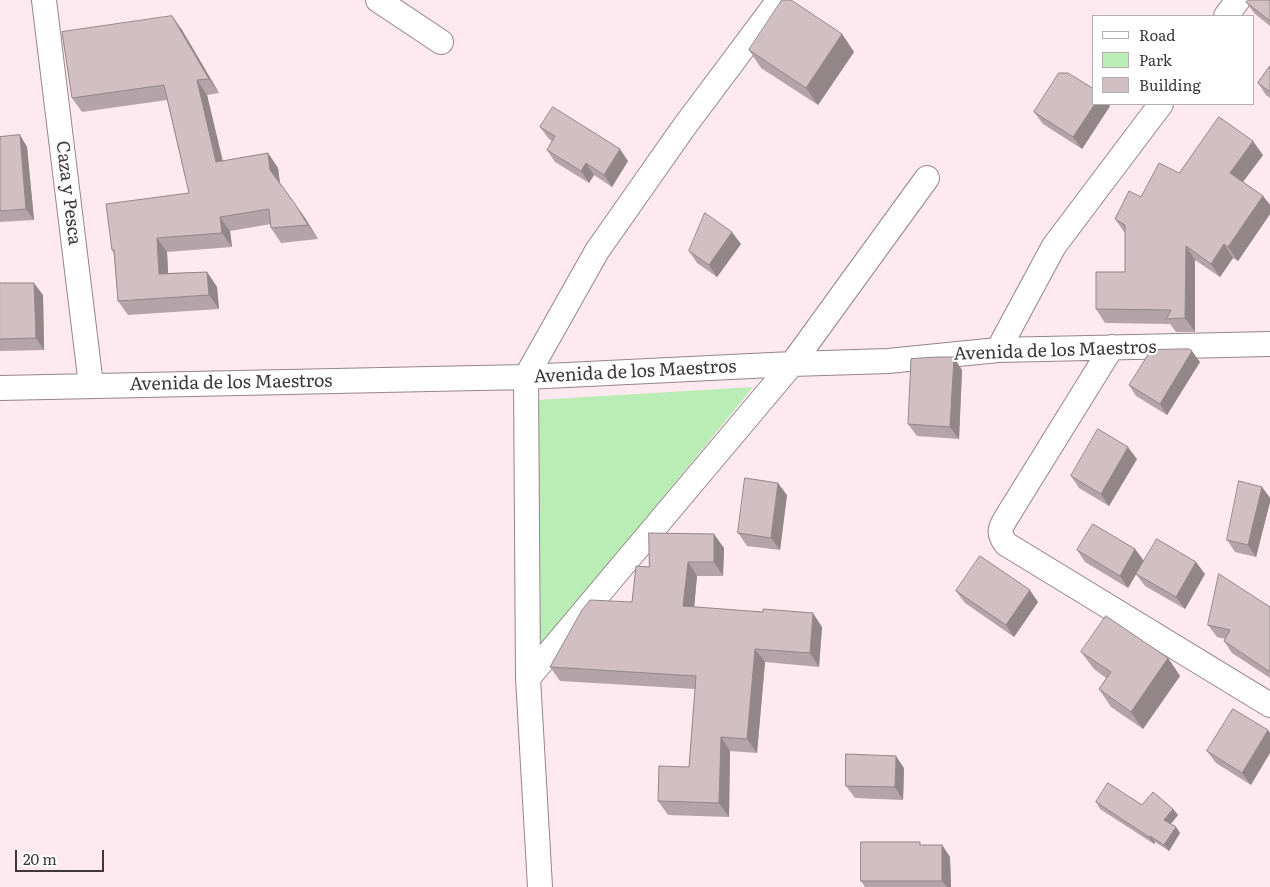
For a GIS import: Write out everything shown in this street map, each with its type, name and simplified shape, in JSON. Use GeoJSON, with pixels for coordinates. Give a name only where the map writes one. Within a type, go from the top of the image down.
{"type":"FeatureCollection","features":[{"type":"Feature","properties":{"kind":"street","name":"Caza y Pesca"},"geometry":{"type":"LineString","coordinates":[[44,0],[92,385]]}},
{"type":"Feature","properties":{"kind":"street"},"geometry":{"type":"LineString","coordinates":[[378,0],[441,42]]}},
{"type":"Feature","properties":{"kind":"street"},"geometry":{"type":"LineString","coordinates":[[540,887],[528,678],[526,377],[597,251],[684,127],[779,0]]}},
{"type":"Feature","properties":{"kind":"street"},"geometry":{"type":"LineString","coordinates":[[1227,15],[1238,0]]}},
{"type":"Feature","properties":{"kind":"street"},"geometry":{"type":"LineString","coordinates":[[998,350],[1054,246],[1160,105]]}},
{"type":"Feature","properties":{"kind":"street"},"geometry":{"type":"LineString","coordinates":[[528,678],[792,364],[927,178]]}},
{"type":"Feature","properties":{"kind":"street","name":"Avenida de los Maestros"},"geometry":{"type":"LineString","coordinates":[[0,388],[526,377],[888,361],[998,350],[1270,344]]}},
{"type":"Feature","properties":{"kind":"street"},"geometry":{"type":"LineString","coordinates":[[1112,347],[1011,510],[1000,529],[1000,536],[1006,544],[1270,705]]}},
{"type":"Feature","properties":{"kind":"green space"},"geometry":{"type":"Polygon","coordinates":[[[753,387],[539,650],[536,400],[753,387]]]}},
{"type":"Feature","properties":{"kind":"building"},"geometry":{"type":"Polygon","coordinates":[[[782,0],[791,0],[842,34],[806,88],[749,50],[782,0]]]}},
{"type":"Feature","properties":{"kind":"building"},"geometry":{"type":"Polygon","coordinates":[[[1248,0],[1270,0],[1270,21],[1246,2],[1248,0]]]}},
{"type":"Feature","properties":{"kind":"building"},"geometry":{"type":"Polygon","coordinates":[[[172,16],[209,79],[197,80],[216,162],[268,153],[270,170],[308,225],[271,228],[269,209],[220,217],[222,233],[157,238],[159,274],[207,272],[209,295],[118,301],[114,250],[112,250],[106,204],[189,193],[164,85],[72,98],[62,32],[172,16]]]}},
{"type":"Feature","properties":{"kind":"building"},"geometry":{"type":"Polygon","coordinates":[[[1270,66],[1270,92],[1258,83],[1270,66]]]}},
{"type":"Feature","properties":{"kind":"building"},"geometry":{"type":"Polygon","coordinates":[[[1059,73],[1068,73],[1092,88],[1092,105],[1094,105],[1073,137],[1034,112],[1059,73]]]}},
{"type":"Feature","properties":{"kind":"building"},"geometry":{"type":"Polygon","coordinates":[[[553,107],[620,149],[604,175],[586,163],[581,171],[547,150],[555,136],[540,127],[553,107]]]}},
{"type":"Feature","properties":{"kind":"building"},"geometry":{"type":"Polygon","coordinates":[[[1219,117],[1253,141],[1230,173],[1263,196],[1228,247],[1224,244],[1211,264],[1186,246],[1185,318],[1166,319],[1171,310],[1096,309],[1096,272],[1125,272],[1125,225],[1115,219],[1129,191],[1141,197],[1159,163],[1179,173],[1219,117]]]}},
{"type":"Feature","properties":{"kind":"building"},"geometry":{"type":"Polygon","coordinates":[[[20,135],[26,209],[0,211],[0,137],[20,135]]]}},
{"type":"Feature","properties":{"kind":"building"},"geometry":{"type":"Polygon","coordinates":[[[705,213],[732,232],[709,265],[689,251],[705,213]]]}},
{"type":"Feature","properties":{"kind":"building"},"geometry":{"type":"Polygon","coordinates":[[[0,283],[34,283],[36,338],[0,339],[0,283]]]}},
{"type":"Feature","properties":{"kind":"building"},"geometry":{"type":"Polygon","coordinates":[[[1189,349],[1192,351],[1160,404],[1129,385],[1151,350],[1189,349]]]}},
{"type":"Feature","properties":{"kind":"building"},"geometry":{"type":"Polygon","coordinates":[[[954,357],[950,427],[908,424],[911,359],[954,357]]]}},
{"type":"Feature","properties":{"kind":"building"},"geometry":{"type":"Polygon","coordinates":[[[1098,429],[1128,447],[1101,494],[1071,476],[1098,429]]]}},
{"type":"Feature","properties":{"kind":"building"},"geometry":{"type":"Polygon","coordinates":[[[745,478],[778,483],[771,538],[738,533],[745,478]]]}},
{"type":"Feature","properties":{"kind":"building"},"geometry":{"type":"Polygon","coordinates":[[[1239,481],[1262,487],[1248,545],[1227,540],[1239,481]]]}},
{"type":"Feature","properties":{"kind":"building"},"geometry":{"type":"Polygon","coordinates":[[[1093,524],[1135,549],[1120,576],[1077,550],[1093,524]]]}},
{"type":"Feature","properties":{"kind":"building"},"geometry":{"type":"Polygon","coordinates":[[[649,533],[714,534],[714,562],[688,562],[683,606],[763,612],[763,609],[813,613],[810,653],[755,649],[747,739],[721,737],[719,803],[658,801],[659,766],[689,767],[696,676],[550,667],[582,610],[590,600],[632,602],[636,566],[649,567],[649,533]]]}},
{"type":"Feature","properties":{"kind":"building"},"geometry":{"type":"Polygon","coordinates":[[[1157,539],[1196,562],[1176,597],[1136,574],[1157,539]]]}},
{"type":"Feature","properties":{"kind":"building"},"geometry":{"type":"Polygon","coordinates":[[[980,556],[1030,590],[1006,625],[956,591],[980,556]]]}},
{"type":"Feature","properties":{"kind":"building"},"geometry":{"type":"Polygon","coordinates":[[[1219,574],[1270,607],[1270,672],[1224,641],[1230,630],[1208,625],[1219,574]]]}},
{"type":"Feature","properties":{"kind":"building"},"geometry":{"type":"Polygon","coordinates":[[[1106,616],[1168,658],[1131,712],[1099,689],[1111,672],[1081,652],[1106,616]]]}},
{"type":"Feature","properties":{"kind":"building"},"geometry":{"type":"Polygon","coordinates":[[[1233,709],[1268,730],[1242,773],[1207,751],[1233,709]]]}},
{"type":"Feature","properties":{"kind":"building"},"geometry":{"type":"Polygon","coordinates":[[[846,754],[896,756],[895,787],[846,786],[846,754]]]}},
{"type":"Feature","properties":{"kind":"building"},"geometry":{"type":"Polygon","coordinates":[[[1108,783],[1142,805],[1153,792],[1173,809],[1164,820],[1176,827],[1164,845],[1096,802],[1108,783]]]}},
{"type":"Feature","properties":{"kind":"building"},"geometry":{"type":"Polygon","coordinates":[[[861,842],[920,842],[920,845],[942,845],[942,881],[861,881],[861,842]]]}}]}
